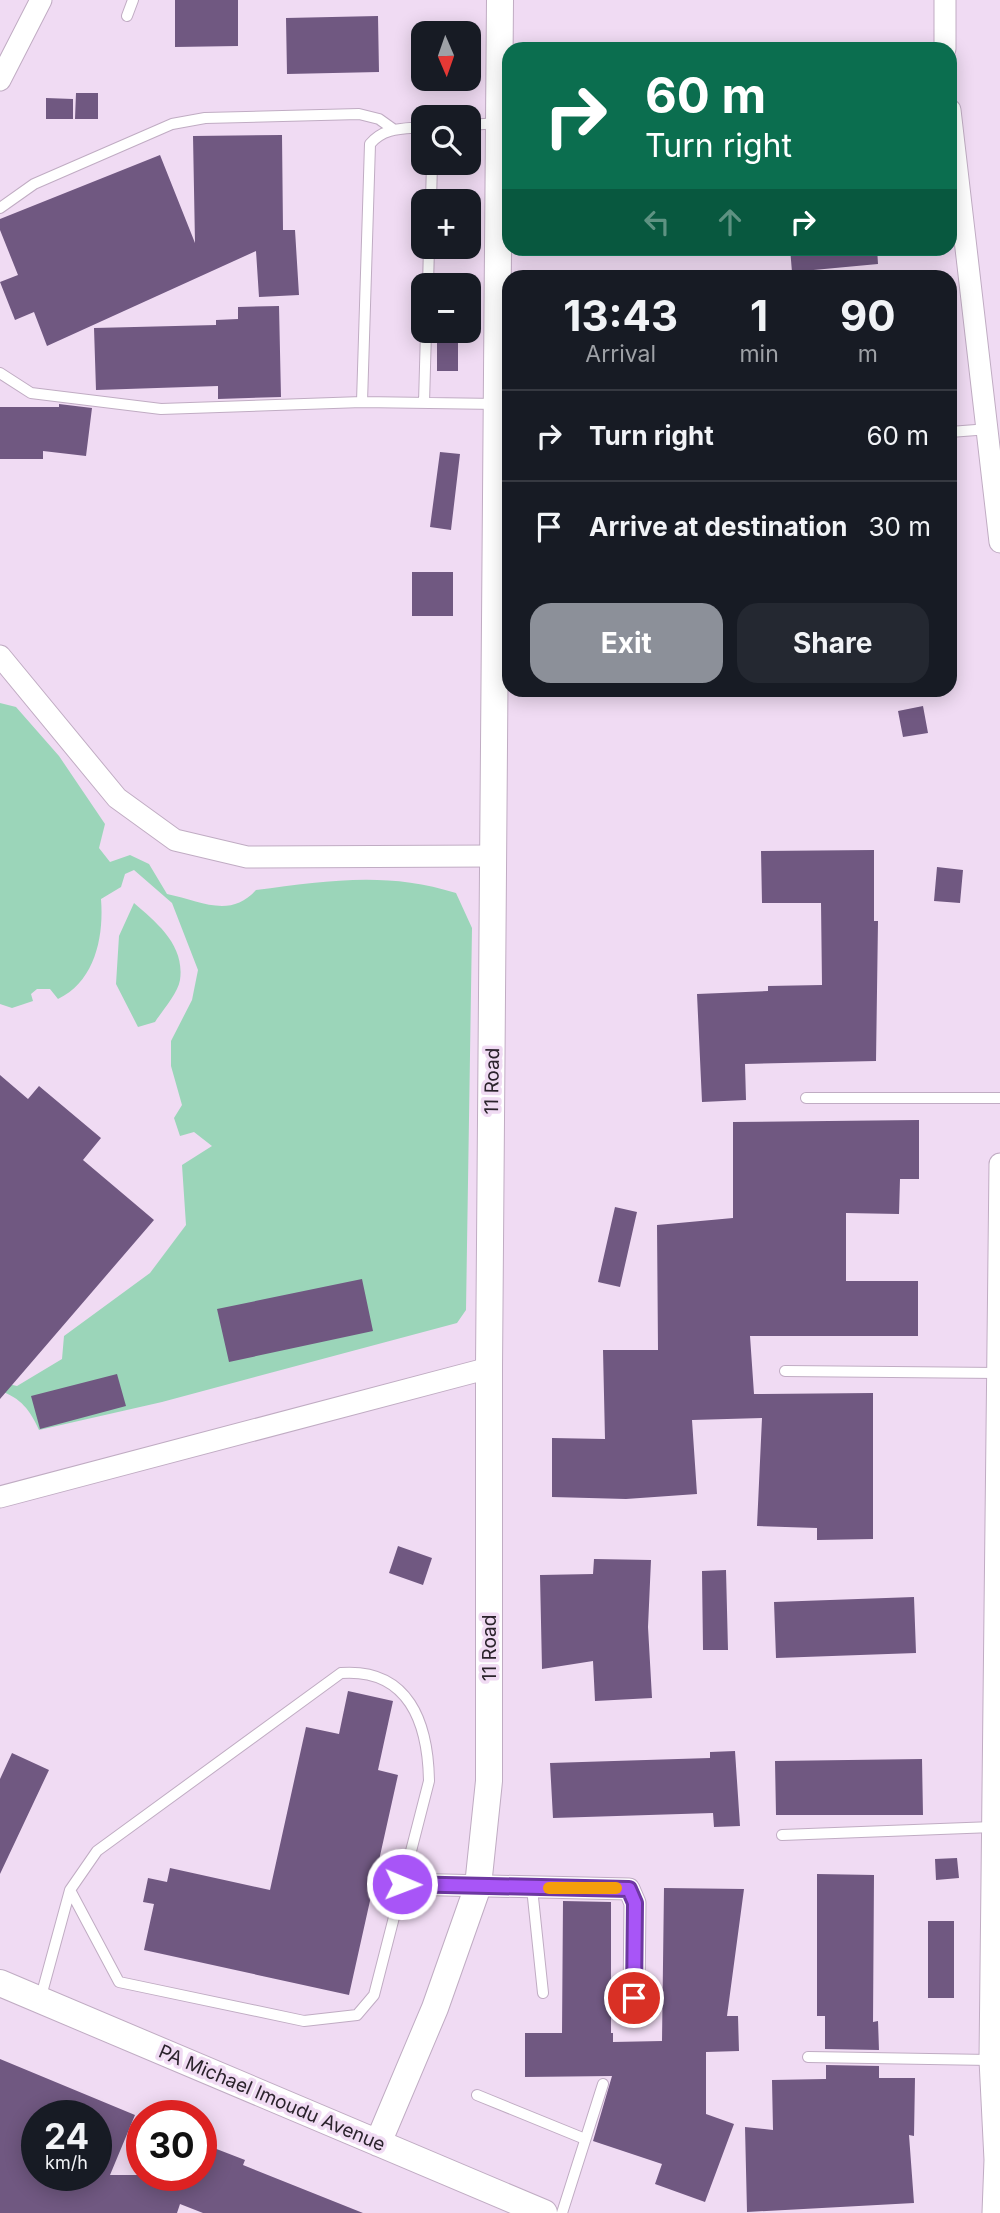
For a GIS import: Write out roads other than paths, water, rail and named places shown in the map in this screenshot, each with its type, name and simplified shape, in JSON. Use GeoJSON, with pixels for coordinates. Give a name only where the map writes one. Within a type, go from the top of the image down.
{"type":"FeatureCollection","features":[{"type":"Feature","properties":{"kind":"street"},"geometry":{"type":"LineString","coordinates":[[0,80],[41,0]]}},
{"type":"Feature","properties":{"kind":"street","name":"11 Road"},"geometry":{"type":"LineString","coordinates":[[500,0],[502,42]]}},
{"type":"Feature","properties":{"kind":"street"},"geometry":{"type":"LineString","coordinates":[[944,0],[946,42]]}},
{"type":"Feature","properties":{"kind":"street","name":"11 Road"},"geometry":{"type":"LineString","coordinates":[[378,2143],[435,2008],[478,1886],[489,1781],[489,1368],[499,123],[502,98]]}},
{"type":"Feature","properties":{"kind":"street"},"geometry":{"type":"LineString","coordinates":[[957,167],[1000,542]]}},
{"type":"Feature","properties":{"kind":"street"},"geometry":{"type":"LineString","coordinates":[[0,656],[117,798],[175,839],[247,857],[494,856]]}},
{"type":"Feature","properties":{"kind":"street"},"geometry":{"type":"LineString","coordinates":[[993,2213],[998,2160],[994,2051],[996,1933],[993,1827],[997,1684],[1000,1164]]}},
{"type":"Feature","properties":{"kind":"street"},"geometry":{"type":"LineString","coordinates":[[0,1497],[489,1368]]}},
{"type":"Feature","properties":{"kind":"street"},"geometry":{"type":"LineString","coordinates":[[402,1884],[629,1889],[635,1903],[634,1998]]}},
{"type":"Feature","properties":{"kind":"street","name":"PA Michael Imoudu Avenue"},"geometry":{"type":"LineString","coordinates":[[0,1983],[544,2213]]}},
{"type":"Feature","properties":{"kind":"lane"},"geometry":{"type":"LineString","coordinates":[[127,16],[133,0]]}},
{"type":"Feature","properties":{"kind":"lane"},"geometry":{"type":"LineString","coordinates":[[0,208],[34,184],[173,124],[194,120],[359,114],[379,119],[393,129]]}},
{"type":"Feature","properties":{"kind":"lane"},"geometry":{"type":"LineString","coordinates":[[481,124],[499,123]]}},
{"type":"Feature","properties":{"kind":"lane"},"geometry":{"type":"LineString","coordinates":[[362,402],[370,144],[379,134],[393,129],[411,128]]}},
{"type":"Feature","properties":{"kind":"lane"},"geometry":{"type":"LineString","coordinates":[[424,403],[426,343]]}},
{"type":"Feature","properties":{"kind":"lane"},"geometry":{"type":"LineString","coordinates":[[0,373],[31,393],[161,409],[362,402],[497,404]]}},
{"type":"Feature","properties":{"kind":"lane"},"geometry":{"type":"LineString","coordinates":[[957,431],[989,429]]}},
{"type":"Feature","properties":{"kind":"lane"},"geometry":{"type":"LineString","coordinates":[[806,1098],[1000,1098]]}},
{"type":"Feature","properties":{"kind":"lane"},"geometry":{"type":"LineString","coordinates":[[785,1371],[998,1373]]}},
{"type":"Feature","properties":{"kind":"lane"},"geometry":{"type":"LineString","coordinates":[[40,2000],[70,1890],[97,1852],[341,1673],[365,1671],[391,1681],[415,1711],[429,1745],[429,1781],[374,1995],[358,2015],[304,2021],[119,1982],[70,1890]]}},
{"type":"Feature","properties":{"kind":"lane"},"geometry":{"type":"LineString","coordinates":[[782,1835],[993,1827]]}},
{"type":"Feature","properties":{"kind":"lane"},"geometry":{"type":"LineString","coordinates":[[531,1888],[543,1993]]}},
{"type":"Feature","properties":{"kind":"lane"},"geometry":{"type":"LineString","coordinates":[[808,2057],[994,2051]]}},
{"type":"Feature","properties":{"kind":"lane"},"geometry":{"type":"LineString","coordinates":[[562,2213],[603,2084]]}},
{"type":"Feature","properties":{"kind":"lane"},"geometry":{"type":"LineString","coordinates":[[477,2095],[585,2139]]}}]}
